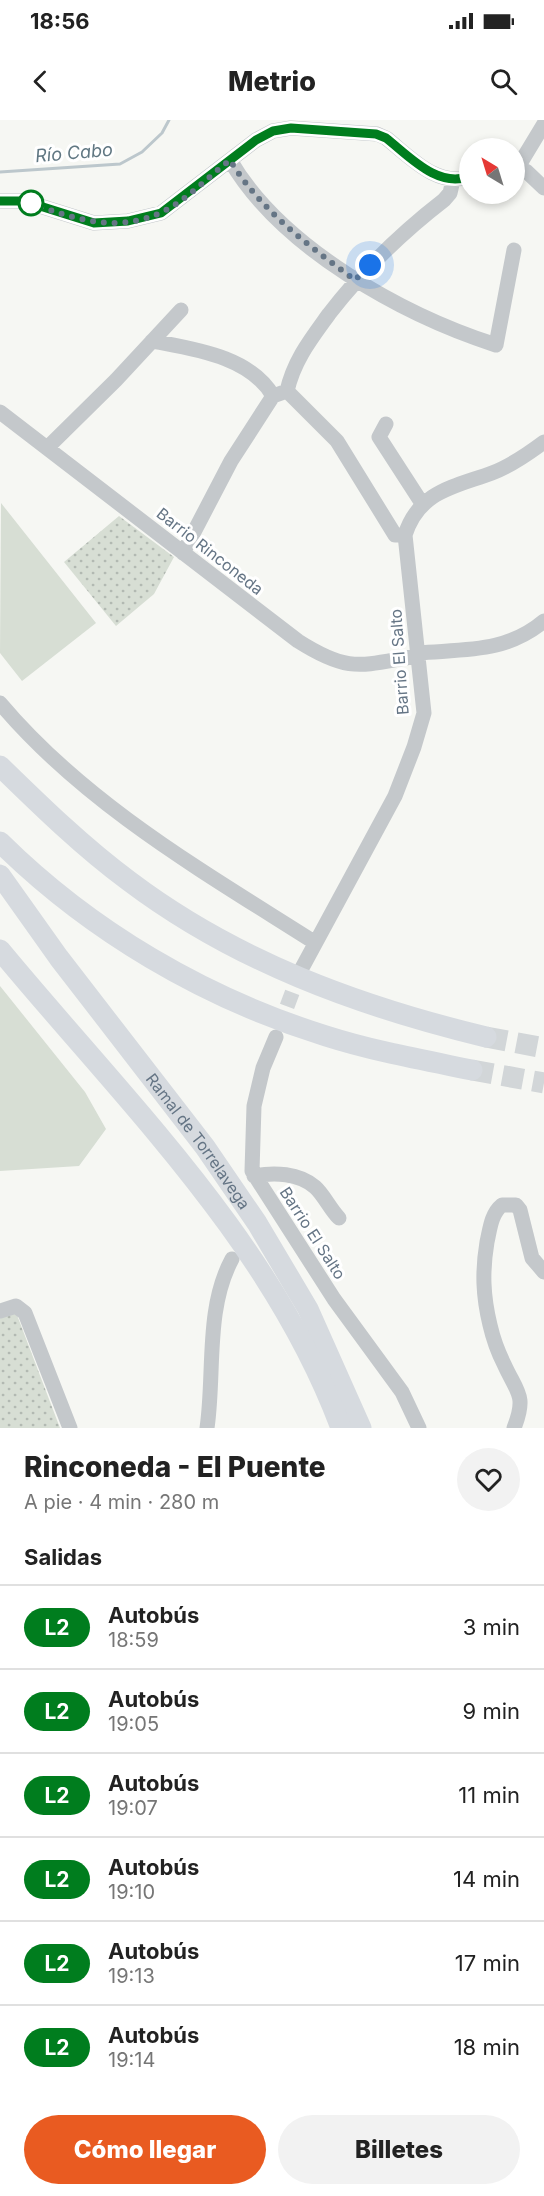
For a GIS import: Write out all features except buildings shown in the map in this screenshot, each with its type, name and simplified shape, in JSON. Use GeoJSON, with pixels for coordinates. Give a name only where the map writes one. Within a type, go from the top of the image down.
{"type":"FeatureCollection","features":[{"type":"Feature","properties":{"kind":"highway"},"geometry":{"type":"LineString","coordinates":[[0,766],[65,828],[120,875],[220,940],[275,968],[350,998],[432,1024],[486,1037]]}},
{"type":"Feature","properties":{"kind":"highway"},"geometry":{"type":"LineString","coordinates":[[0,842],[36,875],[107,930],[147,956],[206,988],[324,1035],[472,1070]]}},
{"type":"Feature","properties":{"kind":"highway","name":"Ramal de Torrelavega"},"geometry":{"type":"LineString","coordinates":[[0,875],[59,958],[205,1147],[257,1223],[308,1309],[361,1428]]}},
{"type":"Feature","properties":{"kind":"highway","name":"Ramal de Torrelavega"},"geometry":{"type":"LineString","coordinates":[[0,950],[131,1102],[219,1212],[297,1333],[341,1428]]}},
{"type":"Feature","properties":{"kind":"street"},"geometry":{"type":"LineString","coordinates":[[525,153],[544,124]]}},
{"type":"Feature","properties":{"kind":"street"},"geometry":{"type":"LineString","coordinates":[[1,197],[24,201],[94,223],[128,221],[161,213],[262,136],[282,129],[379,127],[386,138],[436,176],[453,180],[459,179]]}},
{"type":"Feature","properties":{"kind":"street"},"geometry":{"type":"LineString","coordinates":[[230,160],[273,214],[355,280],[462,334],[496,345],[514,250]]}},
{"type":"Feature","properties":{"kind":"street"},"geometry":{"type":"LineString","coordinates":[[525,174],[544,188]]}},
{"type":"Feature","properties":{"kind":"street"},"geometry":{"type":"LineString","coordinates":[[183,553],[231,461],[280,393],[305,346],[355,280],[384,249],[444,200],[450,193],[453,180]]}},
{"type":"Feature","properties":{"kind":"street"},"geometry":{"type":"LineString","coordinates":[[47,448],[181,310]]}},
{"type":"Feature","properties":{"kind":"street"},"geometry":{"type":"LineString","coordinates":[[152,341],[197,349],[223,358],[245,369],[268,388],[280,393],[337,441],[395,535],[405,535],[410,520],[438,493],[462,481],[507,466],[544,442]]}},
{"type":"Feature","properties":{"kind":"street","name":"Barrio Rinconeda"},"geometry":{"type":"LineString","coordinates":[[0,412],[298,641],[321,655],[356,666],[418,654],[492,647],[523,637],[544,621]]}},
{"type":"Feature","properties":{"kind":"street"},"geometry":{"type":"LineString","coordinates":[[386,424],[379,437],[423,505]]}},
{"type":"Feature","properties":{"kind":"street","name":"Barrio El Salto"},"geometry":{"type":"LineString","coordinates":[[302,968],[314,942],[385,816],[414,747],[424,713],[405,535]]}},
{"type":"Feature","properties":{"kind":"street"},"geometry":{"type":"LineString","coordinates":[[0,704],[52,758],[124,817],[184,860],[314,942]]}},
{"type":"Feature","properties":{"kind":"street"},"geometry":{"type":"LineString","coordinates":[[276,1037],[263,1068],[254,1106],[251,1163],[254,1176],[280,1174],[308,1183],[316,1188],[339,1218]]}},
{"type":"Feature","properties":{"kind":"street","name":"Barrio El Salto"},"geometry":{"type":"LineString","coordinates":[[254,1176],[288,1224],[334,1299],[402,1392],[419,1428]]}},
{"type":"Feature","properties":{"kind":"street"},"geometry":{"type":"LineString","coordinates":[[514,1428],[520,1411],[521,1399],[518,1388],[504,1366],[490,1327],[482,1281],[492,1219],[502,1205],[516,1204],[523,1213],[532,1258],[544,1272]]}},
{"type":"Feature","properties":{"kind":"street"},"geometry":{"type":"LineString","coordinates":[[207,1428],[212,1388],[215,1311],[224,1274],[232,1259]]}},
{"type":"Feature","properties":{"kind":"street"},"geometry":{"type":"LineString","coordinates":[[0,1311],[14,1306],[24,1312],[70,1428]]}},
{"type":"Feature","properties":{"kind":"shaded area"},"geometry":{"type":"Polygon","coordinates":[[[1,503],[96,623],[22,681],[0,653],[1,503]]]}},
{"type":"Feature","properties":{"kind":"shaded area"},"geometry":{"type":"Polygon","coordinates":[[[119,516],[174,557],[154,594],[116,626],[64,562],[119,516]]]}},
{"type":"Feature","properties":{"kind":"shaded area"},"geometry":{"type":"Polygon","coordinates":[[[0,986],[85,1092],[106,1129],[79,1166],[0,1171],[0,986]]]}},
{"type":"Feature","properties":{"kind":"shaded area"},"geometry":{"type":"Polygon","coordinates":[[[11,1312],[17,1315],[60,1428],[0,1428],[0,1317],[11,1312]]]}},
{"type":"Feature","properties":{"kind":"waterway","name":"Río Cabo"},"geometry":{"type":"LineString","coordinates":[[0,172],[120,164],[142,152],[162,133],[169,120]]}},
{"type":"Feature","properties":{"kind":"tunnel"},"geometry":{"type":"LineString","coordinates":[[279,1028],[301,969]]}},
{"type":"Feature","properties":{"kind":"tunnel"},"geometry":{"type":"LineString","coordinates":[[486,1037],[544,1048]]}},
{"type":"Feature","properties":{"kind":"tunnel"},"geometry":{"type":"LineString","coordinates":[[472,1070],[544,1083]]}},
{"type":"Feature","properties":{"kind":"bus line","name":"L2"},"geometry":{"type":"LineString","coordinates":[[0,201],[24,201],[64,216],[94,223],[145,218],[161,213],[262,136],[273,131],[291,128],[376,134],[386,138],[436,176],[445,179],[459,179]]}},
{"type":"Feature","properties":{"kind":"route"},"geometry":{"type":"LineString","coordinates":[[31,203],[64,216],[94,223],[145,218],[161,213],[230,160],[273,214],[355,280],[370,265]]}}]}
